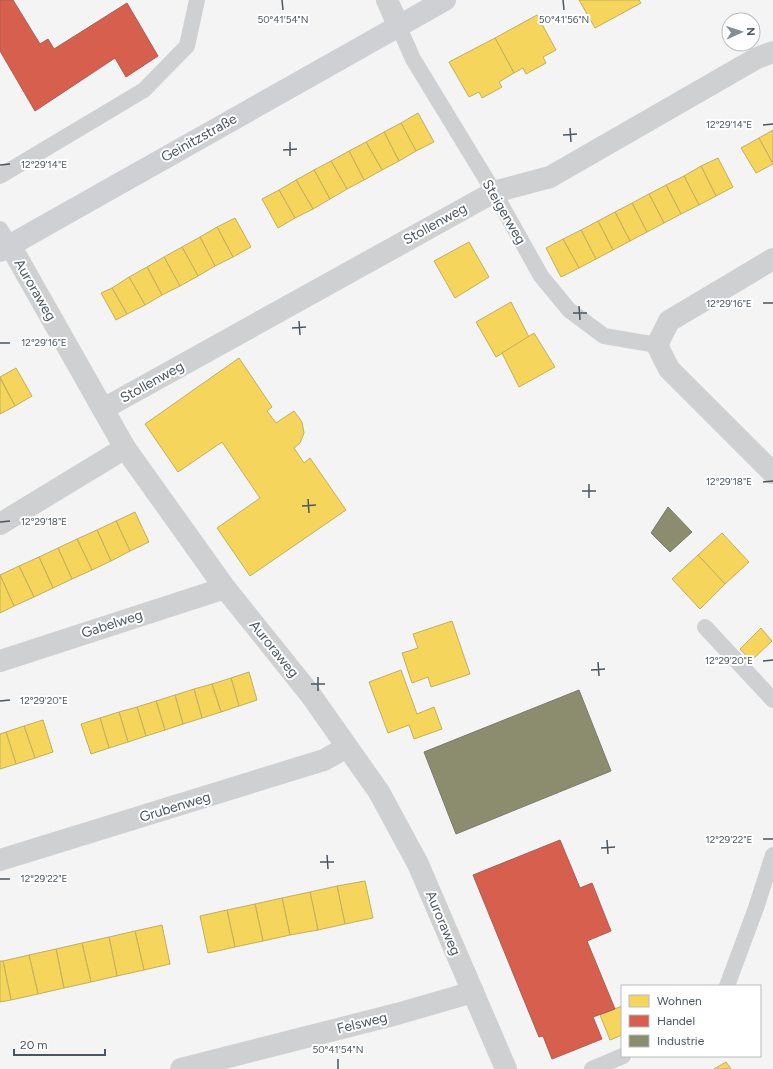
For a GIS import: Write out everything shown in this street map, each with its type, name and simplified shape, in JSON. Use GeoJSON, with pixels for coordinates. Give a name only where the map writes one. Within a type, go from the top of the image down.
{"type":"FeatureCollection","features":[{"type":"Feature","properties":{"kind":"main road","name":"Geinitzstraße"},"geometry":{"type":"LineString","coordinates":[[3,242],[445,0]]}},
{"type":"Feature","properties":{"kind":"street"},"geometry":{"type":"LineString","coordinates":[[388,0],[398,25]]}},
{"type":"Feature","properties":{"kind":"street","name":"Stollenweg"},"geometry":{"type":"LineString","coordinates":[[103,409],[494,192],[550,177],[757,58],[773,52]]}},
{"type":"Feature","properties":{"kind":"street","name":"Auroraweg"},"geometry":{"type":"LineString","coordinates":[[3,242],[125,448],[225,588],[310,694],[379,792],[418,864],[506,1069]]}},
{"type":"Feature","properties":{"kind":"street"},"geometry":{"type":"LineString","coordinates":[[773,259],[669,320],[657,345],[669,369],[773,473]]}},
{"type":"Feature","properties":{"kind":"street"},"geometry":{"type":"LineString","coordinates":[[0,524],[125,448]]}},
{"type":"Feature","properties":{"kind":"street","name":"Gabelweg"},"geometry":{"type":"LineString","coordinates":[[0,661],[225,588]]}},
{"type":"Feature","properties":{"kind":"street","name":"Grubenweg"},"geometry":{"type":"LineString","coordinates":[[0,860],[324,760],[347,747]]}},
{"type":"Feature","properties":{"kind":"street","name":"Felsweg"},"geometry":{"type":"LineString","coordinates":[[181,1069],[397,1014],[473,992]]}},
{"type":"Feature","properties":{"kind":"lane"},"geometry":{"type":"LineString","coordinates":[[0,176],[144,90],[187,46],[197,0]]}},
{"type":"Feature","properties":{"kind":"lane","name":"Steigerweg"},"geometry":{"type":"LineString","coordinates":[[398,25],[413,59],[494,192],[541,276],[569,310],[604,336],[657,345]]}},
{"type":"Feature","properties":{"kind":"lane"},"geometry":{"type":"LineString","coordinates":[[705,627],[773,700]]}},
{"type":"Feature","properties":{"kind":"lane"},"geometry":{"type":"LineString","coordinates":[[727,985],[756,908],[773,855]]}},
{"type":"Feature","properties":{"kind":"lane"},"geometry":{"type":"LineString","coordinates":[[592,1069],[621,1057]]}},
{"type":"Feature","properties":{"kind":"building: Wohnen"},"geometry":{"type":"Polygon","coordinates":[[[579,0],[639,0],[641,3],[595,28],[579,0]]]}},
{"type":"Feature","properties":{"kind":"building: Wohnen"},"geometry":{"type":"Polygon","coordinates":[[[537,15],[556,50],[543,57],[546,63],[526,74],[523,68],[514,73],[495,38],[537,15]]]}},
{"type":"Feature","properties":{"kind":"building: Wohnen"},"geometry":{"type":"Polygon","coordinates":[[[495,38],[514,73],[499,82],[502,87],[482,98],[479,92],[469,97],[449,62],[495,38]]]}},
{"type":"Feature","properties":{"kind":"building: Wohnen"},"geometry":{"type":"Polygon","coordinates":[[[418,113],[434,142],[416,151],[401,123],[418,113]]]}},
{"type":"Feature","properties":{"kind":"building: Wohnen"},"geometry":{"type":"Polygon","coordinates":[[[401,123],[416,151],[399,161],[384,132],[401,123]]]}},
{"type":"Feature","properties":{"kind":"building: Wohnen"},"geometry":{"type":"Polygon","coordinates":[[[773,130],[773,164],[759,138],[773,130]]]}},
{"type":"Feature","properties":{"kind":"building: Wohnen"},"geometry":{"type":"Polygon","coordinates":[[[384,132],[399,161],[382,170],[366,142],[384,132]]]}},
{"type":"Feature","properties":{"kind":"building: Wohnen"},"geometry":{"type":"Polygon","coordinates":[[[759,138],[773,164],[756,173],[741,148],[759,138]]]}},
{"type":"Feature","properties":{"kind":"building: Wohnen"},"geometry":{"type":"Polygon","coordinates":[[[366,142],[382,170],[364,180],[349,151],[366,142]]]}},
{"type":"Feature","properties":{"kind":"building: Wohnen"},"geometry":{"type":"Polygon","coordinates":[[[349,151],[364,180],[347,189],[331,161],[349,151]]]}},
{"type":"Feature","properties":{"kind":"building: Wohnen"},"geometry":{"type":"Polygon","coordinates":[[[718,158],[733,187],[716,196],[701,166],[718,158]]]}},
{"type":"Feature","properties":{"kind":"building: Wohnen"},"geometry":{"type":"Polygon","coordinates":[[[331,161],[347,189],[330,199],[314,170],[331,161]]]}},
{"type":"Feature","properties":{"kind":"building: Wohnen"},"geometry":{"type":"Polygon","coordinates":[[[701,166],[716,196],[699,205],[684,176],[701,166]]]}},
{"type":"Feature","properties":{"kind":"building: Wohnen"},"geometry":{"type":"Polygon","coordinates":[[[314,170],[330,199],[313,209],[296,180],[314,170]]]}},
{"type":"Feature","properties":{"kind":"building: Wohnen"},"geometry":{"type":"Polygon","coordinates":[[[684,176],[699,205],[681,214],[666,185],[684,176]]]}},
{"type":"Feature","properties":{"kind":"building: Wohnen"},"geometry":{"type":"Polygon","coordinates":[[[296,180],[313,209],[295,218],[279,190],[296,180]]]}},
{"type":"Feature","properties":{"kind":"building: Wohnen"},"geometry":{"type":"Polygon","coordinates":[[[666,185],[681,214],[664,223],[649,194],[666,185]]]}},
{"type":"Feature","properties":{"kind":"building: Wohnen"},"geometry":{"type":"Polygon","coordinates":[[[279,190],[295,218],[278,228],[262,199],[279,190]]]}},
{"type":"Feature","properties":{"kind":"building: Wohnen"},"geometry":{"type":"Polygon","coordinates":[[[649,194],[664,223],[647,232],[632,203],[649,194]]]}},
{"type":"Feature","properties":{"kind":"building: Wohnen"},"geometry":{"type":"Polygon","coordinates":[[[632,203],[647,232],[630,241],[615,212],[632,203]]]}},
{"type":"Feature","properties":{"kind":"building: Wohnen"},"geometry":{"type":"Polygon","coordinates":[[[615,212],[630,241],[613,250],[598,221],[615,212]]]}},
{"type":"Feature","properties":{"kind":"building: Wohnen"},"geometry":{"type":"Polygon","coordinates":[[[235,218],[251,247],[233,257],[217,227],[235,218]]]}},
{"type":"Feature","properties":{"kind":"building: Wohnen"},"geometry":{"type":"Polygon","coordinates":[[[598,221],[613,250],[596,259],[581,230],[598,221]]]}},
{"type":"Feature","properties":{"kind":"building: Wohnen"},"geometry":{"type":"Polygon","coordinates":[[[217,227],[233,257],[215,266],[200,237],[217,227]]]}},
{"type":"Feature","properties":{"kind":"building: Wohnen"},"geometry":{"type":"Polygon","coordinates":[[[581,230],[596,259],[579,268],[563,239],[581,230]]]}},
{"type":"Feature","properties":{"kind":"building: Wohnen"},"geometry":{"type":"Polygon","coordinates":[[[200,237],[215,266],[198,276],[182,247],[200,237]]]}},
{"type":"Feature","properties":{"kind":"building: Wohnen"},"geometry":{"type":"Polygon","coordinates":[[[563,239],[579,268],[561,277],[546,248],[563,239]]]}},
{"type":"Feature","properties":{"kind":"building: Wohnen"},"geometry":{"type":"Polygon","coordinates":[[[469,242],[489,277],[455,298],[434,261],[469,242]]]}},
{"type":"Feature","properties":{"kind":"building: Wohnen"},"geometry":{"type":"Polygon","coordinates":[[[182,247],[198,276],[180,286],[164,257],[182,247]]]}},
{"type":"Feature","properties":{"kind":"building: Wohnen"},"geometry":{"type":"Polygon","coordinates":[[[164,257],[180,286],[162,295],[147,267],[164,257]]]}},
{"type":"Feature","properties":{"kind":"building: Wohnen"},"geometry":{"type":"Polygon","coordinates":[[[147,267],[162,295],[145,305],[129,277],[147,267]]]}},
{"type":"Feature","properties":{"kind":"building: Wohnen"},"geometry":{"type":"Polygon","coordinates":[[[129,277],[145,305],[127,314],[112,288],[129,277]]]}},
{"type":"Feature","properties":{"kind":"building: Wohnen"},"geometry":{"type":"Polygon","coordinates":[[[112,288],[127,314],[116,320],[101,293],[112,288]]]}},
{"type":"Feature","properties":{"kind":"building: Wohnen"},"geometry":{"type":"Polygon","coordinates":[[[511,302],[529,337],[496,357],[476,322],[511,302]]]}},
{"type":"Feature","properties":{"kind":"building: Wohnen"},"geometry":{"type":"Polygon","coordinates":[[[534,333],[555,367],[519,387],[502,353],[534,333]]]}},
{"type":"Feature","properties":{"kind":"building: Wohnen"},"geometry":{"type":"Polygon","coordinates":[[[239,358],[272,407],[267,411],[276,423],[294,411],[302,422],[304,433],[300,443],[294,448],[304,463],[310,458],[346,510],[250,576],[217,528],[260,498],[222,442],[178,472],[145,424],[239,358]]]}},
{"type":"Feature","properties":{"kind":"building: Wohnen"},"geometry":{"type":"Polygon","coordinates":[[[16,368],[32,396],[15,406],[0,377],[16,368]]]}},
{"type":"Feature","properties":{"kind":"building: Wohnen"},"geometry":{"type":"Polygon","coordinates":[[[0,378],[15,406],[0,414],[0,378]]]}},
{"type":"Feature","properties":{"kind":"building: Wohnen"},"geometry":{"type":"Polygon","coordinates":[[[135,512],[149,542],[130,551],[116,521],[135,512]]]}},
{"type":"Feature","properties":{"kind":"building: Wohnen"},"geometry":{"type":"Polygon","coordinates":[[[116,521],[130,551],[111,561],[97,530],[116,521]]]}},
{"type":"Feature","properties":{"kind":"building: Wohnen"},"geometry":{"type":"Polygon","coordinates":[[[97,530],[111,561],[92,570],[77,539],[97,530]]]}},
{"type":"Feature","properties":{"kind":"building: Wohnen"},"geometry":{"type":"Polygon","coordinates":[[[722,533],[749,562],[725,584],[698,555],[722,533]]]}},
{"type":"Feature","properties":{"kind":"building: Wohnen"},"geometry":{"type":"Polygon","coordinates":[[[77,539],[92,570],[72,579],[58,548],[77,539]]]}},
{"type":"Feature","properties":{"kind":"building: Wohnen"},"geometry":{"type":"Polygon","coordinates":[[[58,548],[72,579],[53,588],[39,557],[58,548]]]}},
{"type":"Feature","properties":{"kind":"building: Wohnen"},"geometry":{"type":"Polygon","coordinates":[[[698,555],[725,584],[700,609],[672,579],[698,555]]]}},
{"type":"Feature","properties":{"kind":"building: Wohnen"},"geometry":{"type":"Polygon","coordinates":[[[39,557],[53,588],[34,597],[19,566],[39,557]]]}},
{"type":"Feature","properties":{"kind":"building: Wohnen"},"geometry":{"type":"Polygon","coordinates":[[[19,566],[34,597],[14,606],[0,575],[19,566]]]}},
{"type":"Feature","properties":{"kind":"building: Wohnen"},"geometry":{"type":"Polygon","coordinates":[[[0,575],[14,606],[0,613],[0,575]]]}},
{"type":"Feature","properties":{"kind":"building: Wohnen"},"geometry":{"type":"Polygon","coordinates":[[[452,621],[470,674],[431,687],[428,677],[412,683],[402,653],[418,648],[413,634],[452,621]]]}},
{"type":"Feature","properties":{"kind":"building: Wohnen"},"geometry":{"type":"Polygon","coordinates":[[[761,628],[772,641],[751,661],[740,649],[761,628]]]}},
{"type":"Feature","properties":{"kind":"building: Wohnen"},"geometry":{"type":"Polygon","coordinates":[[[401,670],[417,714],[434,707],[442,729],[414,739],[409,725],[388,733],[369,682],[401,670]]]}},
{"type":"Feature","properties":{"kind":"building: Wohnen"},"geometry":{"type":"Polygon","coordinates":[[[249,672],[257,700],[239,706],[231,678],[249,672]]]}},
{"type":"Feature","properties":{"kind":"building: Wohnen"},"geometry":{"type":"Polygon","coordinates":[[[231,678],[239,706],[221,712],[212,684],[231,678]]]}},
{"type":"Feature","properties":{"kind":"building: Wohnen"},"geometry":{"type":"Polygon","coordinates":[[[212,684],[221,712],[202,718],[194,689],[212,684]]]}},
{"type":"Feature","properties":{"kind":"building: Wohnen"},"geometry":{"type":"Polygon","coordinates":[[[194,689],[202,718],[183,724],[175,695],[194,689]]]}},
{"type":"Feature","properties":{"kind":"building: Wohnen"},"geometry":{"type":"Polygon","coordinates":[[[175,695],[183,724],[165,730],[156,701],[175,695]]]}},
{"type":"Feature","properties":{"kind":"building: Wohnen"},"geometry":{"type":"Polygon","coordinates":[[[156,701],[165,730],[146,736],[137,707],[156,701]]]}},
{"type":"Feature","properties":{"kind":"building: Wohnen"},"geometry":{"type":"Polygon","coordinates":[[[137,707],[146,736],[128,742],[119,712],[137,707]]]}},
{"type":"Feature","properties":{"kind":"building: Wohnen"},"geometry":{"type":"Polygon","coordinates":[[[119,712],[128,742],[109,748],[100,718],[119,712]]]}},
{"type":"Feature","properties":{"kind":"building: Wohnen"},"geometry":{"type":"Polygon","coordinates":[[[100,718],[109,748],[91,754],[81,724],[100,718]]]}},
{"type":"Feature","properties":{"kind":"building: Wohnen"},"geometry":{"type":"Polygon","coordinates":[[[43,720],[53,752],[35,758],[24,726],[43,720]]]}},
{"type":"Feature","properties":{"kind":"building: Wohnen"},"geometry":{"type":"Polygon","coordinates":[[[24,726],[35,758],[16,764],[6,732],[24,726]]]}},
{"type":"Feature","properties":{"kind":"building: Wohnen"},"geometry":{"type":"Polygon","coordinates":[[[6,732],[16,764],[0,769],[0,734],[6,732]]]}},
{"type":"Feature","properties":{"kind":"building: Wohnen"},"geometry":{"type":"Polygon","coordinates":[[[365,881],[373,918],[345,924],[337,886],[365,881]]]}},
{"type":"Feature","properties":{"kind":"building: Wohnen"},"geometry":{"type":"Polygon","coordinates":[[[337,886],[345,924],[318,930],[310,892],[337,886]]]}},
{"type":"Feature","properties":{"kind":"building: Wohnen"},"geometry":{"type":"Polygon","coordinates":[[[310,892],[318,930],[290,935],[282,898],[310,892]]]}},
{"type":"Feature","properties":{"kind":"building: Wohnen"},"geometry":{"type":"Polygon","coordinates":[[[282,898],[290,935],[263,941],[255,904],[282,898]]]}},
{"type":"Feature","properties":{"kind":"building: Wohnen"},"geometry":{"type":"Polygon","coordinates":[[[255,904],[263,941],[235,947],[227,910],[255,904]]]}},
{"type":"Feature","properties":{"kind":"building: Wohnen"},"geometry":{"type":"Polygon","coordinates":[[[227,910],[235,947],[208,953],[200,916],[227,910]]]}},
{"type":"Feature","properties":{"kind":"building: Wohnen"},"geometry":{"type":"Polygon","coordinates":[[[162,925],[170,964],[144,970],[135,931],[162,925]]]}},
{"type":"Feature","properties":{"kind":"building: Wohnen"},"geometry":{"type":"Polygon","coordinates":[[[135,931],[144,970],[117,976],[109,937],[135,931]]]}},
{"type":"Feature","properties":{"kind":"building: Wohnen"},"geometry":{"type":"Polygon","coordinates":[[[109,937],[117,976],[91,982],[82,943],[109,937]]]}},
{"type":"Feature","properties":{"kind":"building: Wohnen"},"geometry":{"type":"Polygon","coordinates":[[[82,943],[91,982],[64,988],[56,949],[82,943]]]}},
{"type":"Feature","properties":{"kind":"building: Wohnen"},"geometry":{"type":"Polygon","coordinates":[[[56,949],[64,988],[38,994],[29,955],[56,949]]]}},
{"type":"Feature","properties":{"kind":"building: Wohnen"},"geometry":{"type":"Polygon","coordinates":[[[29,955],[38,994],[11,1000],[3,961],[29,955]]]}},
{"type":"Feature","properties":{"kind":"building: Wohnen"},"geometry":{"type":"Polygon","coordinates":[[[0,961],[3,961],[11,1000],[0,1002],[0,961]]]}},
{"type":"Feature","properties":{"kind":"building: Wohnen"},"geometry":{"type":"Polygon","coordinates":[[[621,1006],[621,1035],[610,1040],[600,1015],[621,1006]]]}},
{"type":"Feature","properties":{"kind":"building: Wohnen"},"geometry":{"type":"Polygon","coordinates":[[[726,1062],[731,1069],[714,1069],[726,1062]]]}},
{"type":"Feature","properties":{"kind":"building: Handel"},"geometry":{"type":"Polygon","coordinates":[[[0,0],[13,0],[40,44],[48,39],[54,49],[127,3],[158,56],[126,77],[115,58],[35,111],[0,51],[0,0]]]}},
{"type":"Feature","properties":{"kind":"building: Handel"},"geometry":{"type":"Polygon","coordinates":[[[560,840],[580,888],[592,883],[611,931],[587,941],[615,1009],[593,1017],[602,1039],[552,1059],[543,1036],[539,1037],[473,875],[560,840]]]}},
{"type":"Feature","properties":{"kind":"building: Industrie"},"geometry":{"type":"Polygon","coordinates":[[[668,507],[692,532],[670,552],[651,533],[668,507]]]}},
{"type":"Feature","properties":{"kind":"building: Industrie"},"geometry":{"type":"Polygon","coordinates":[[[579,690],[611,771],[456,834],[424,752],[579,690]]]}}]}
